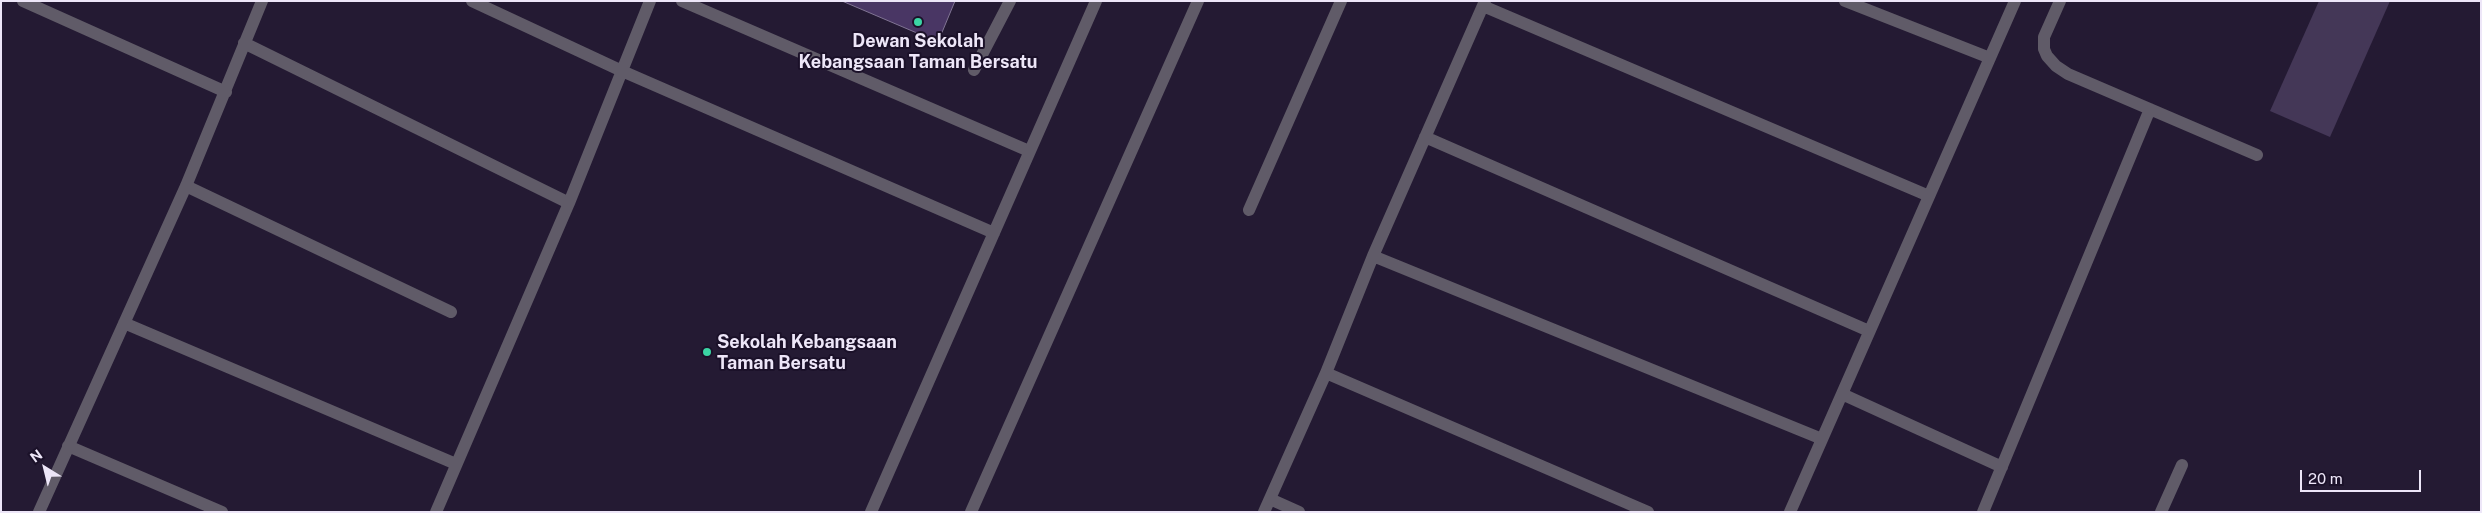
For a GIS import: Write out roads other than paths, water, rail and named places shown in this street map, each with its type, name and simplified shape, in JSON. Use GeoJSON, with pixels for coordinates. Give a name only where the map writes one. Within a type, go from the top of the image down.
{"type":"FeatureCollection","features":[{"type":"Feature","properties":{"kind":"street"},"geometry":{"type":"LineString","coordinates":[[22,1],[226,92]]}},
{"type":"Feature","properties":{"kind":"street"},"geometry":{"type":"LineString","coordinates":[[39,512],[186,186],[262,1]]}},
{"type":"Feature","properties":{"kind":"street"},"geometry":{"type":"LineString","coordinates":[[472,1],[622,71],[994,233]]}},
{"type":"Feature","properties":{"kind":"street"},"geometry":{"type":"LineString","coordinates":[[436,512],[569,203],[650,1]]}},
{"type":"Feature","properties":{"kind":"street"},"geometry":{"type":"LineString","coordinates":[[682,1],[1029,152]]}},
{"type":"Feature","properties":{"kind":"street"},"geometry":{"type":"LineString","coordinates":[[974,70],[1010,1]]}},
{"type":"Feature","properties":{"kind":"street"},"geometry":{"type":"LineString","coordinates":[[871,512],[1096,1]]}},
{"type":"Feature","properties":{"kind":"street"},"geometry":{"type":"LineString","coordinates":[[971,512],[1198,1]]}},
{"type":"Feature","properties":{"kind":"street"},"geometry":{"type":"LineString","coordinates":[[1249,210],[1341,1]]}},
{"type":"Feature","properties":{"kind":"street"},"geometry":{"type":"LineString","coordinates":[[1845,1],[1990,58]]}},
{"type":"Feature","properties":{"kind":"street"},"geometry":{"type":"LineString","coordinates":[[1790,512],[2015,1]]}},
{"type":"Feature","properties":{"kind":"street"},"geometry":{"type":"LineString","coordinates":[[2060,1],[2044,37],[2044,49],[2047,56],[2056,66],[2068,74],[2257,155]]}},
{"type":"Feature","properties":{"kind":"street"},"geometry":{"type":"LineString","coordinates":[[1264,512],[1326,373],[1373,256],[1484,4],[1929,196]]}},
{"type":"Feature","properties":{"kind":"street"},"geometry":{"type":"LineString","coordinates":[[244,43],[569,203]]}},
{"type":"Feature","properties":{"kind":"street"},"geometry":{"type":"LineString","coordinates":[[1983,512],[2150,109]]}},
{"type":"Feature","properties":{"kind":"street"},"geometry":{"type":"LineString","coordinates":[[1425,137],[1869,332]]}},
{"type":"Feature","properties":{"kind":"street"},"geometry":{"type":"LineString","coordinates":[[186,186],[451,312]]}},
{"type":"Feature","properties":{"kind":"street"},"geometry":{"type":"LineString","coordinates":[[1373,256],[1822,440]]}},
{"type":"Feature","properties":{"kind":"street"},"geometry":{"type":"LineString","coordinates":[[124,323],[456,464]]}},
{"type":"Feature","properties":{"kind":"street"},"geometry":{"type":"LineString","coordinates":[[1326,373],[1648,512]]}},
{"type":"Feature","properties":{"kind":"street"},"geometry":{"type":"LineString","coordinates":[[1842,394],[2002,467]]}},
{"type":"Feature","properties":{"kind":"street"},"geometry":{"type":"LineString","coordinates":[[68,446],[222,512]]}},
{"type":"Feature","properties":{"kind":"street"},"geometry":{"type":"LineString","coordinates":[[2161,512],[2182,465]]}},
{"type":"Feature","properties":{"kind":"street"},"geometry":{"type":"LineString","coordinates":[[1270,499],[1299,512]]}},
{"type":"Feature","properties":{"kind":"place","name":"Dewan Sekolah Kebangsaan Taman Bersatu"},"geometry":{"type":"Point","coordinates":[918,22]}},
{"type":"Feature","properties":{"kind":"place","name":"Sekolah Kebangsaan Taman Bersatu"},"geometry":{"type":"Point","coordinates":[707,352]}}]}
